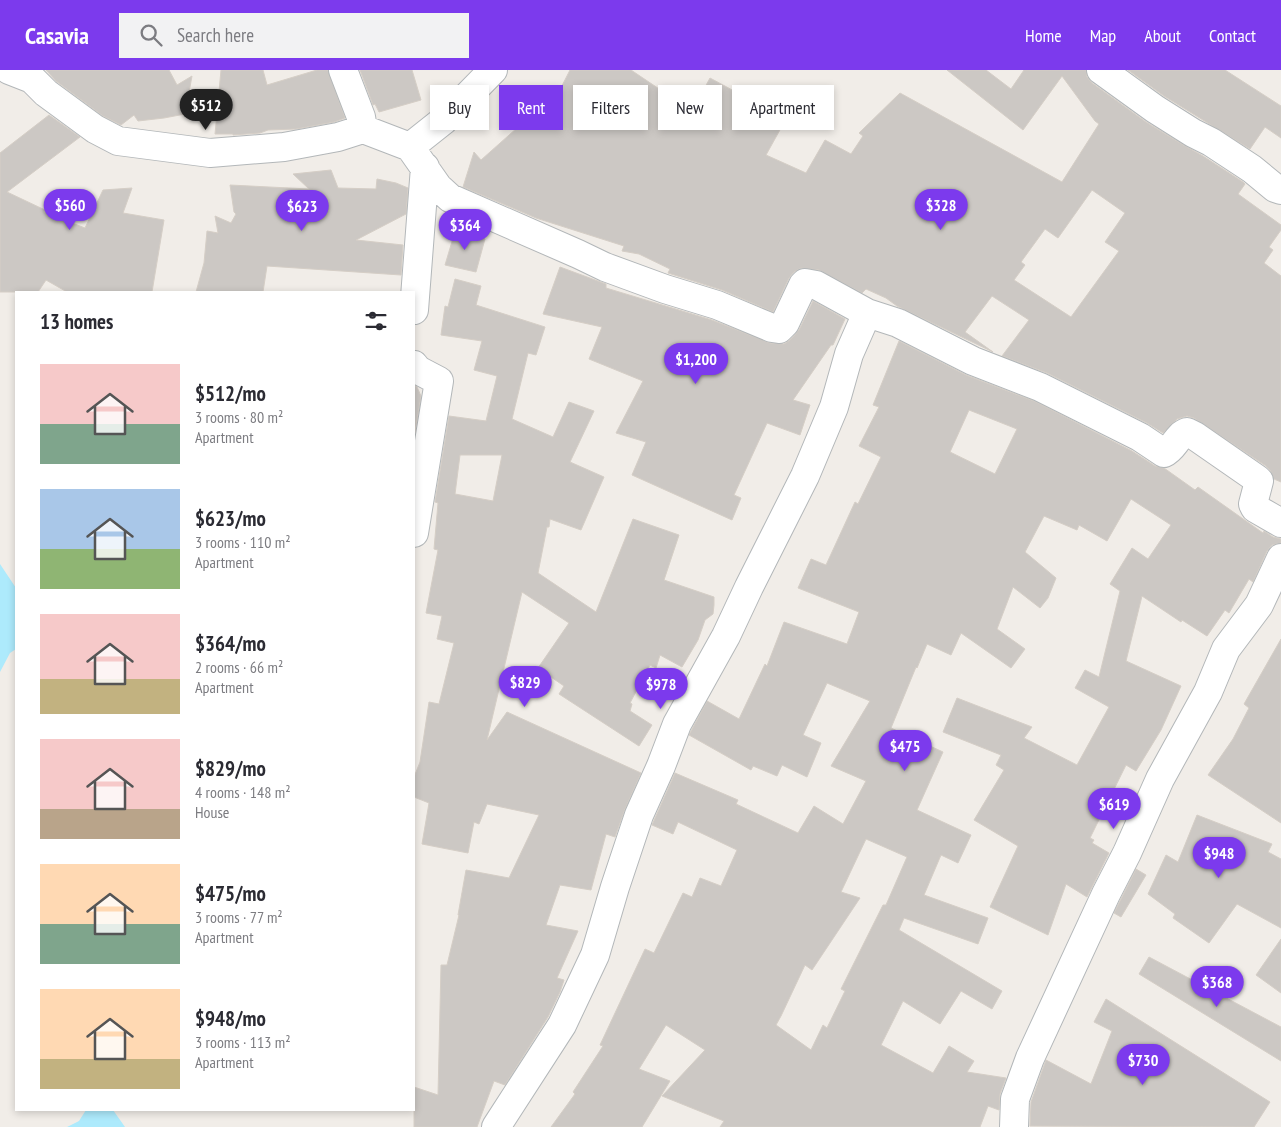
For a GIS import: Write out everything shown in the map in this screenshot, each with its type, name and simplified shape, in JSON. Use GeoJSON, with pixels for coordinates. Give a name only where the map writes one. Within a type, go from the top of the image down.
{"type":"FeatureCollection","features":[{"type":"Feature","properties":{"kind":"street"},"geometry":{"type":"LineString","coordinates":[[9,70],[32,79],[46,93],[95,129],[118,141],[210,153],[284,147],[338,137],[363,129],[417,157],[438,186],[450,198],[605,267],[665,289],[717,305],[772,328],[779,329],[785,323],[805,283],[816,285],[867,313],[898,323],[973,361],[1040,387],[1140,437],[1164,453],[1170,450],[1182,434],[1187,432],[1195,436],[1259,482],[1253,504],[1255,508],[1281,523]]}},
{"type":"Feature","properties":{"kind":"street"},"geometry":{"type":"LineString","coordinates":[[343,70],[361,117],[363,129]]}},
{"type":"Feature","properties":{"kind":"street"},"geometry":{"type":"LineString","coordinates":[[414,291],[417,157],[444,120],[493,70]]}},
{"type":"Feature","properties":{"kind":"street"},"geometry":{"type":"LineString","coordinates":[[1101,70],[1155,109],[1211,142],[1252,169],[1275,188],[1281,190]]}},
{"type":"Feature","properties":{"kind":"street"},"geometry":{"type":"LineString","coordinates":[[496,1127],[562,1025],[595,955],[639,815],[677,724],[726,636],[805,476],[834,407],[849,354],[867,313]]}},
{"type":"Feature","properties":{"kind":"street"},"geometry":{"type":"LineString","coordinates":[[415,366],[418,370],[439,381],[415,527]]}},
{"type":"Feature","properties":{"kind":"street"},"geometry":{"type":"LineString","coordinates":[[1014,1127],[1015,1099],[1030,1058],[1160,778],[1208,692],[1226,649],[1260,605],[1281,558]]}},
{"type":"Feature","properties":{"kind":"water"},"geometry":{"type":"Polygon","coordinates":[[[0,564],[15,586],[15,650],[10,653],[0,672],[0,564]]]}},
{"type":"Feature","properties":{"kind":"water"},"geometry":{"type":"Polygon","coordinates":[[[85,1111],[114,1111],[125,1127],[67,1127],[79,1121],[85,1111]]]}},
{"type":"Feature","properties":{"kind":"building"},"geometry":{"type":"Polygon","coordinates":[[[46,70],[169,70],[177,85],[192,76],[185,114],[138,121],[134,115],[121,125],[103,116],[56,81],[46,70]]]}},
{"type":"Feature","properties":{"kind":"building"},"geometry":{"type":"Polygon","coordinates":[[[221,70],[263,70],[267,85],[317,70],[328,70],[345,118],[296,129],[268,130],[260,133],[233,135],[215,134],[221,70]]]}},
{"type":"Feature","properties":{"kind":"building"},"geometry":{"type":"Polygon","coordinates":[[[360,70],[412,70],[421,100],[379,112],[375,104],[373,105],[360,70]]]}},
{"type":"Feature","properties":{"kind":"building"},"geometry":{"type":"Polygon","coordinates":[[[570,70],[631,70],[658,88],[658,130],[722,130],[722,85],[706,85],[710,78],[732,90],[732,130],[780,130],[766,155],[806,173],[825,140],[851,154],[863,136],[859,133],[900,93],[1062,182],[1099,124],[1062,76],[1023,130],[947,70],[986,70],[1011,89],[1024,70],[1086,70],[1087,77],[1092,83],[1146,122],[1243,182],[1245,184],[1238,194],[1281,225],[1281,230],[1269,247],[1273,250],[1264,263],[1281,276],[1281,482],[1274,479],[1266,466],[1194,418],[1187,416],[1177,419],[1163,433],[1147,423],[1047,373],[1002,356],[1029,320],[992,296],[965,332],[993,352],[897,306],[886,298],[866,289],[862,293],[819,270],[801,268],[794,272],[789,278],[773,312],[722,290],[668,273],[670,269],[639,254],[622,251],[624,246],[536,218],[463,187],[474,152],[481,160],[515,130],[563,130],[562,85],[570,70]],[[1092,190],[1058,238],[1045,229],[1021,262],[1025,265],[1014,280],[1071,317],[1119,251],[1105,242],[1125,213],[1092,190]]]}},
{"type":"Feature","properties":{"kind":"building"},"geometry":{"type":"Polygon","coordinates":[[[1128,70],[1225,70],[1281,106],[1281,138],[1265,127],[1250,149],[1164,96],[1128,70]]]}},
{"type":"Feature","properties":{"kind":"building"},"geometry":{"type":"Polygon","coordinates":[[[49,115],[80,137],[7,192],[45,210],[44,212],[85,228],[103,190],[132,188],[123,213],[164,220],[152,291],[65,291],[46,280],[39,291],[0,292],[0,153],[49,115]]]}},
{"type":"Feature","properties":{"kind":"building"},"geometry":{"type":"Polygon","coordinates":[[[331,170],[338,188],[376,189],[377,179],[408,188],[406,214],[356,240],[403,245],[401,275],[267,266],[263,291],[196,291],[204,263],[207,231],[218,233],[215,216],[231,223],[236,214],[234,212],[230,185],[309,189],[293,174],[331,170]]]}},
{"type":"Feature","properties":{"kind":"building"},"geometry":{"type":"Polygon","coordinates":[[[456,228],[485,239],[476,272],[445,265],[456,228]]]}},
{"type":"Feature","properties":{"kind":"building"},"geometry":{"type":"Polygon","coordinates":[[[560,267],[606,284],[606,288],[712,320],[770,343],[784,344],[790,340],[799,330],[813,301],[845,319],[833,345],[831,345],[793,400],[810,405],[800,435],[767,423],[734,495],[741,498],[732,520],[632,475],[646,442],[616,433],[643,381],[589,359],[602,327],[543,314],[560,267]]]}},
{"type":"Feature","properties":{"kind":"building"},"geometry":{"type":"Polygon","coordinates":[[[455,279],[481,286],[476,305],[545,327],[536,355],[528,353],[512,419],[553,437],[569,402],[594,411],[570,462],[604,477],[581,530],[550,519],[538,573],[596,612],[633,519],[679,535],[664,580],[714,597],[713,614],[705,620],[698,640],[682,667],[660,655],[656,668],[650,665],[630,703],[632,704],[630,711],[652,725],[639,746],[559,694],[564,686],[538,668],[569,623],[522,592],[487,740],[507,712],[641,773],[615,837],[606,834],[591,890],[560,885],[546,925],[578,931],[557,978],[564,980],[560,992],[548,1017],[505,1085],[494,1081],[477,1127],[414,1127],[415,1087],[438,1095],[441,965],[447,965],[459,915],[466,870],[509,878],[539,815],[487,804],[479,824],[474,822],[468,853],[422,844],[429,803],[415,797],[415,774],[420,762],[429,702],[439,704],[454,643],[437,639],[442,616],[426,613],[438,550],[434,549],[438,503],[435,502],[449,416],[486,421],[497,376],[474,370],[482,341],[441,335],[445,306],[448,307],[455,279]],[[460,455],[455,494],[493,501],[502,455],[460,455]]]}},
{"type":"Feature","properties":{"kind":"building"},"geometry":{"type":"Polygon","coordinates":[[[899,341],[966,375],[1034,401],[1132,451],[1155,466],[1164,468],[1195,490],[1198,487],[1263,533],[1264,531],[1273,537],[1281,539],[1281,543],[1272,545],[1267,551],[1253,582],[1249,579],[1229,613],[1225,610],[1207,636],[1182,620],[1181,622],[1142,596],[1126,661],[1181,686],[1161,730],[1136,771],[1126,765],[1090,838],[1094,840],[1092,843],[1109,853],[1087,897],[1066,884],[1048,935],[990,907],[1018,846],[974,820],[1004,770],[996,765],[1001,755],[943,732],[957,698],[1032,727],[1024,738],[1077,765],[1109,707],[1075,688],[1085,670],[1099,677],[1120,591],[1110,584],[1132,548],[1148,559],[1171,525],[1131,499],[1107,541],[1079,525],[1077,530],[1044,516],[1025,552],[1056,578],[1048,598],[1040,608],[1013,587],[997,629],[1025,649],[1011,668],[961,633],[951,655],[927,644],[891,728],[943,752],[917,810],[971,835],[958,863],[941,855],[924,895],[988,918],[978,944],[904,918],[899,930],[1002,991],[992,1009],[961,991],[940,1024],[903,1001],[881,1045],[933,1073],[949,1046],[974,1061],[967,1072],[1006,1078],[1000,1094],[999,1110],[988,1106],[980,1127],[720,1127],[724,1121],[662,1096],[705,1050],[666,1025],[639,1069],[670,1081],[642,1127],[551,1127],[575,1094],[573,1092],[603,1046],[600,1045],[645,949],[654,953],[683,893],[692,897],[700,878],[721,886],[737,850],[678,822],[673,834],[652,825],[675,773],[738,800],[736,804],[798,833],[814,806],[843,824],[866,781],[831,766],[870,701],[827,683],[803,735],[821,743],[807,777],[782,765],[777,776],[753,766],[751,770],[689,735],[707,701],[739,719],[765,664],[767,666],[784,622],[847,644],[859,612],[798,588],[811,559],[826,565],[855,502],[858,504],[881,457],[859,446],[879,407],[873,405],[899,341]],[[969,410],[950,452],[995,474],[1017,429],[969,410]],[[866,839],[841,892],[860,898],[812,970],[805,965],[776,1025],[811,1050],[823,1025],[827,1028],[845,991],[841,989],[883,905],[886,905],[907,857],[866,839]]]}},
{"type":"Feature","properties":{"kind":"building"},"geometry":{"type":"Polygon","coordinates":[[[415,386],[421,396],[415,432],[415,386]]]}},
{"type":"Feature","properties":{"kind":"building"},"geometry":{"type":"Polygon","coordinates":[[[1281,639],[1281,823],[1208,775],[1233,739],[1249,708],[1244,704],[1281,639]]]}},
{"type":"Feature","properties":{"kind":"building"},"geometry":{"type":"Polygon","coordinates":[[[1197,815],[1272,844],[1268,852],[1281,859],[1281,928],[1237,904],[1209,943],[1173,918],[1175,914],[1148,894],[1166,855],[1178,862],[1197,815]]]}},
{"type":"Feature","properties":{"kind":"building"},"geometry":{"type":"Polygon","coordinates":[[[1136,869],[1146,875],[1121,917],[1114,913],[1136,869]]]}},
{"type":"Feature","properties":{"kind":"building"},"geometry":{"type":"Polygon","coordinates":[[[1281,939],[1281,993],[1256,975],[1281,939]]]}},
{"type":"Feature","properties":{"kind":"building"},"geometry":{"type":"Polygon","coordinates":[[[1149,957],[1281,1027],[1281,1061],[1139,974],[1149,957]]]}},
{"type":"Feature","properties":{"kind":"building"},"geometry":{"type":"Polygon","coordinates":[[[1106,999],[1270,1102],[1254,1127],[1030,1126],[1031,1102],[1046,1060],[1091,1084],[1112,1031],[1094,1022],[1106,999]]]}}]}
